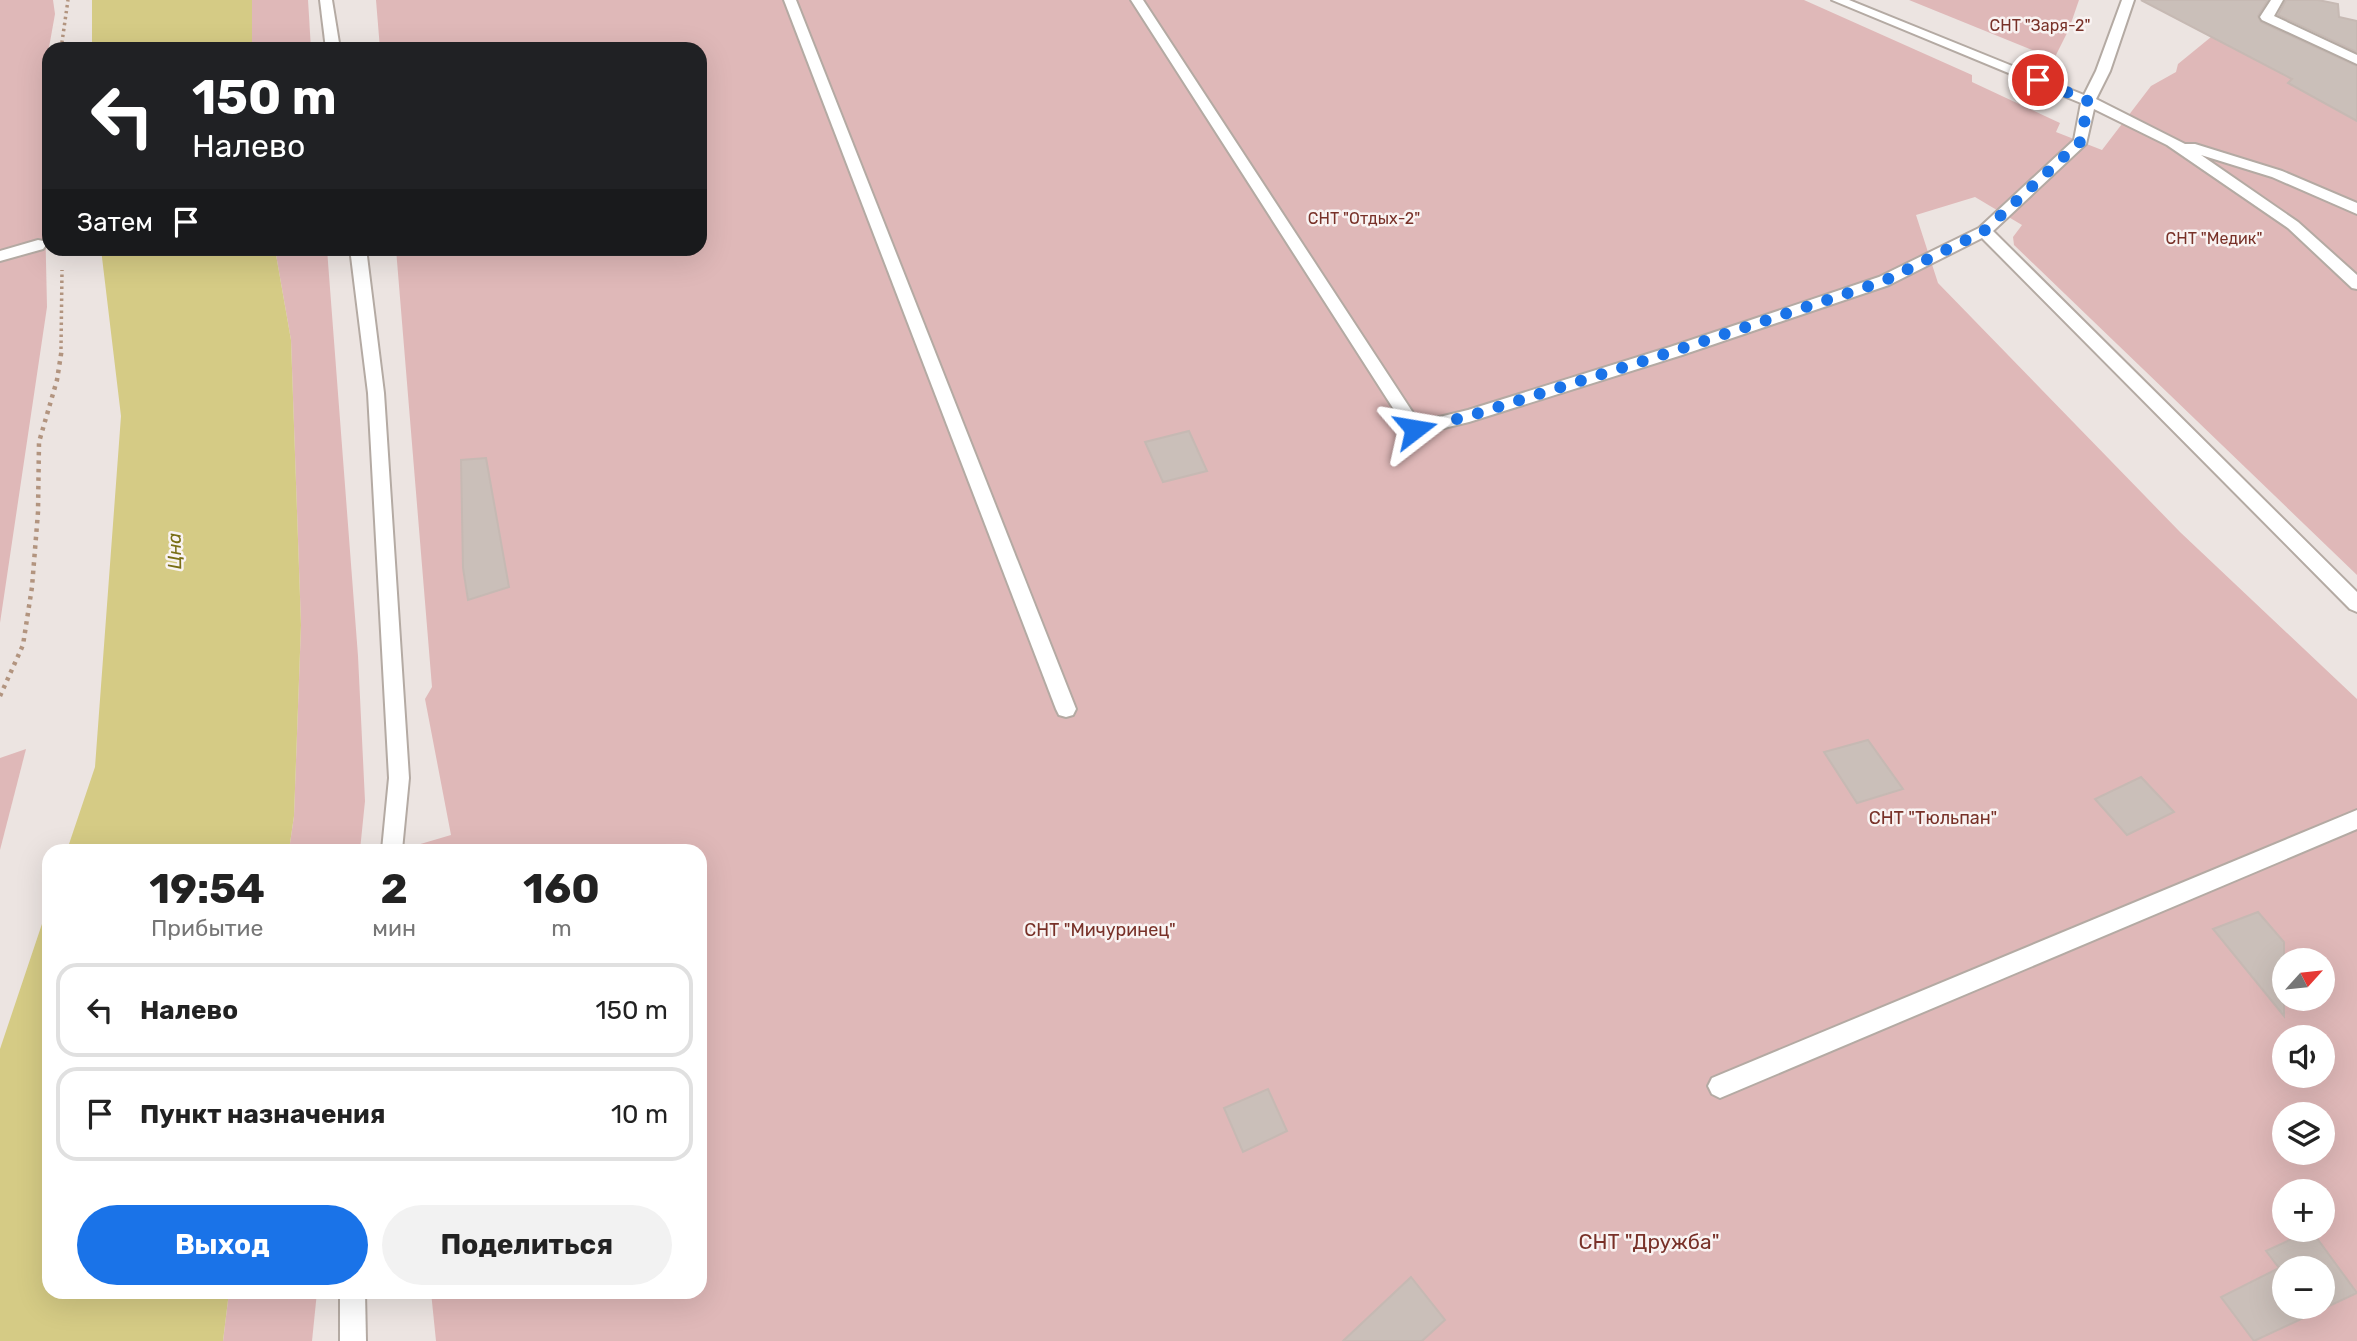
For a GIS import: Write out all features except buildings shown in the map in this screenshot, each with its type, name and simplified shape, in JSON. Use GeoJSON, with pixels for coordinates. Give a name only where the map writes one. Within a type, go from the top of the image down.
{"type":"FeatureCollection","features":[{"type":"Feature","properties":{"kind":"lane"},"geometry":{"type":"LineString","coordinates":[[326,0],[332,42]]}},
{"type":"Feature","properties":{"kind":"lane"},"geometry":{"type":"LineString","coordinates":[[790,0],[1066,709]]}},
{"type":"Feature","properties":{"kind":"lane"},"geometry":{"type":"LineString","coordinates":[[1137,0],[1415,429],[1469,416],[1650,359],[1884,281],[1984,231],[2081,141],[2088,101],[2103,71],[2128,0]]}},
{"type":"Feature","properties":{"kind":"lane"},"geometry":{"type":"LineString","coordinates":[[1838,0],[2088,101],[2172,142],[2293,225],[2357,284]]}},
{"type":"Feature","properties":{"kind":"lane"},"geometry":{"type":"LineString","coordinates":[[2277,0],[2267,17],[2357,60]]}},
{"type":"Feature","properties":{"kind":"lane"},"geometry":{"type":"LineString","coordinates":[[2172,142],[2277,174],[2357,209]]}},
{"type":"Feature","properties":{"kind":"lane"},"geometry":{"type":"LineString","coordinates":[[1984,231],[2357,604]]}},
{"type":"Feature","properties":{"kind":"lane"},"geometry":{"type":"LineString","coordinates":[[0,256],[37,246]]}},
{"type":"Feature","properties":{"kind":"lane"},"geometry":{"type":"LineString","coordinates":[[359,256],[376,393],[398,764],[392,844]]}},
{"type":"Feature","properties":{"kind":"lane"},"geometry":{"type":"LineString","coordinates":[[1720,1086],[2357,819]]}},
{"type":"Feature","properties":{"kind":"lane"},"geometry":{"type":"LineString","coordinates":[[353,1299],[353,1341]]}},
{"type":"Feature","properties":{"kind":"path"},"geometry":{"type":"LineString","coordinates":[[62,42],[68,0]]}},
{"type":"Feature","properties":{"kind":"path"},"geometry":{"type":"LineString","coordinates":[[0,696],[23,645],[32,587],[40,442],[57,380],[63,338],[62,266]]}},
{"type":"Feature","properties":{"kind":"green space"},"geometry":{"type":"Polygon","coordinates":[[[0,0],[53,0],[55,14],[50,42],[42,42],[42,256],[46,256],[47,307],[0,623],[0,0]]]}},
{"type":"Feature","properties":{"kind":"green space"},"geometry":{"type":"Polygon","coordinates":[[[252,0],[308,0],[311,42],[252,42],[252,0]]]}},
{"type":"Feature","properties":{"kind":"green space"},"geometry":{"type":"Polygon","coordinates":[[[376,0],[1804,0],[1972,75],[1972,82],[2060,123],[2056,132],[2102,150],[2151,86],[2176,72],[2178,64],[2249,6],[2343,46],[2357,49],[2357,575],[2014,245],[2013,237],[2022,225],[1975,197],[1916,215],[1938,283],[2180,532],[2357,699],[2357,1341],[436,1341],[432,1299],[707,1299],[707,844],[420,844],[451,835],[425,699],[432,687],[397,256],[707,256],[707,42],[379,42],[376,0]]]}},
{"type":"Feature","properties":{"kind":"green space","name":"СНТ \"Заря-2\""},"geometry":{"type":"Polygon","coordinates":[[[1909,0],[2079,0],[2069,29],[2054,59],[1909,0]]]}},
{"type":"Feature","properties":{"kind":"green space"},"geometry":{"type":"Polygon","coordinates":[[[276,256],[328,256],[358,656],[365,801],[361,844],[290,844],[294,816],[301,625],[291,340],[276,256]]]}},
{"type":"Feature","properties":{"kind":"green space"},"geometry":{"type":"Polygon","coordinates":[[[26,749],[0,850],[0,758],[26,749]]]}},
{"type":"Feature","properties":{"kind":"green space"},"geometry":{"type":"Polygon","coordinates":[[[228,1299],[316,1299],[312,1341],[223,1341],[228,1299]]]}},
{"type":"Feature","properties":{"kind":"water"},"geometry":{"type":"Polygon","coordinates":[[[92,0],[252,0],[252,42],[92,42],[92,0]]]}},
{"type":"Feature","properties":{"kind":"water","name":"Цна"},"geometry":{"type":"Polygon","coordinates":[[[102,256],[276,256],[291,340],[301,625],[294,816],[290,844],[69,844],[95,767],[121,416],[102,256]]]}},
{"type":"Feature","properties":{"kind":"water"},"geometry":{"type":"Polygon","coordinates":[[[42,924],[42,1299],[228,1299],[223,1341],[0,1341],[0,1049],[42,924]]]}},
{"type":"Feature","properties":{"kind":"route"},"geometry":{"type":"LineString","coordinates":[[1415,429],[1469,416],[1650,359],[1884,281],[1984,231],[2081,141],[2088,101],[2038,80]]}},
{"type":"Feature","properties":{"kind":"park label","name":"СНТ \"Отдых-2\""},"geometry":{"type":"Point","coordinates":[1364,218]}},
{"type":"Feature","properties":{"kind":"park label","name":"СНТ \"Медик\""},"geometry":{"type":"Point","coordinates":[2214,238]}},
{"type":"Feature","properties":{"kind":"park label","name":"СНТ \"Тюльпан\""},"geometry":{"type":"Point","coordinates":[1933,818]}},
{"type":"Feature","properties":{"kind":"park label","name":"СНТ \"Мичуринец\""},"geometry":{"type":"Point","coordinates":[1100,930]}},
{"type":"Feature","properties":{"kind":"park label","name":"СНТ \"Дружба\""},"geometry":{"type":"Point","coordinates":[1649,1242]}}]}
